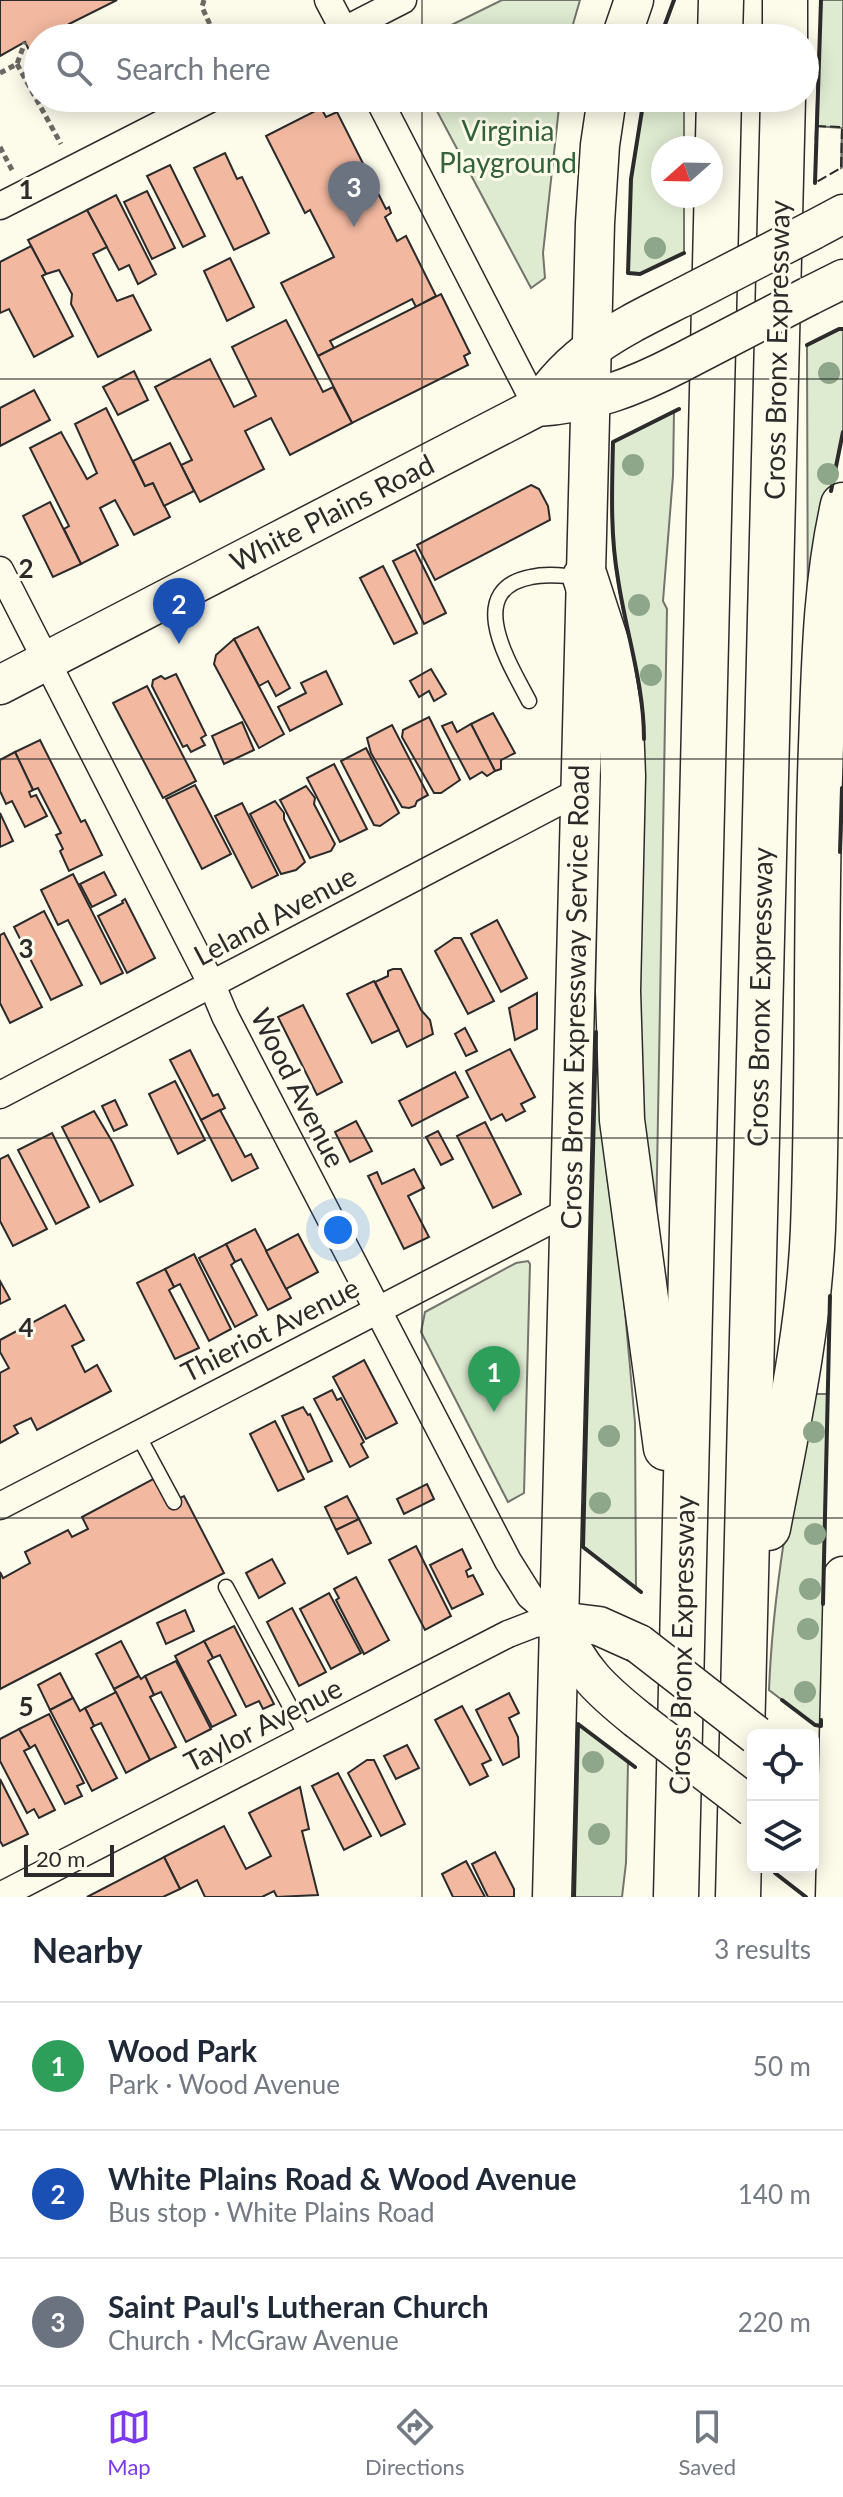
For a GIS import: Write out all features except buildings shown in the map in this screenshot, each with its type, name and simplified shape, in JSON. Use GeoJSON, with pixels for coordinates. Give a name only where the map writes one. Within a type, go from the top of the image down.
{"type":"FeatureCollection","features":[{"type":"Feature","properties":{"kind":"highway"},"geometry":{"type":"LineString","coordinates":[[720,24],[721,0]]}},
{"type":"Feature","properties":{"kind":"highway"},"geometry":{"type":"LineString","coordinates":[[785,0],[785,24]]}},
{"type":"Feature","properties":{"kind":"highway","name":"Cross Bronx Expressway"},"geometry":{"type":"LineString","coordinates":[[676,1897],[719,112]]}},
{"type":"Feature","properties":{"kind":"highway","name":"Cross Bronx Expressway"},"geometry":{"type":"LineString","coordinates":[[738,1897],[783,112]]}},
{"type":"Feature","properties":{"kind":"highway"},"geometry":{"type":"LineString","coordinates":[[744,1660],[801,1355],[809,1296],[825,634],[832,561],[843,505]]}},
{"type":"Feature","properties":{"kind":"highway"},"geometry":{"type":"LineString","coordinates":[[585,577],[609,651],[621,723],[623,776],[618,1032],[622,1120],[684,1577]]}},
{"type":"Feature","properties":{"kind":"highway"},"geometry":{"type":"LineString","coordinates":[[661,1897],[679,1805]]}},
{"type":"Feature","properties":{"kind":"main road"},"geometry":{"type":"LineString","coordinates":[[626,24],[634,0]]}},
{"type":"Feature","properties":{"kind":"main road","name":"Cross Bronx Expressway Service Road"},"geometry":{"type":"LineString","coordinates":[[552,1897],[595,223],[605,112]]}},
{"type":"Feature","properties":{"kind":"main road","name":"White Plains Road"},"geometry":{"type":"LineString","coordinates":[[537,407],[556,380],[592,346],[828,222]]}},
{"type":"Feature","properties":{"kind":"main road","name":"White Plains Road"},"geometry":{"type":"LineString","coordinates":[[0,685],[537,407],[590,401],[641,383],[843,279]]}},
{"type":"Feature","properties":{"kind":"main road"},"geometry":{"type":"LineString","coordinates":[[835,1897],[843,1576]]}},
{"type":"Feature","properties":{"kind":"main road"},"geometry":{"type":"LineString","coordinates":[[559,1621],[599,1626],[639,1644],[748,1729]]}},
{"type":"Feature","properties":{"kind":"main road"},"geometry":{"type":"LineString","coordinates":[[559,1621],[584,1670],[603,1691],[747,1803]]}},
{"type":"Feature","properties":{"kind":"main road"},"geometry":{"type":"LineString","coordinates":[[818,1801],[834,1842]]}},
{"type":"Feature","properties":{"kind":"street"},"geometry":{"type":"LineString","coordinates":[[328,0],[336,24]]}},
{"type":"Feature","properties":{"kind":"street"},"geometry":{"type":"LineString","coordinates":[[360,24],[403,0]]}},
{"type":"Feature","properties":{"kind":"street"},"geometry":{"type":"LineString","coordinates":[[0,206],[185,112]]}},
{"type":"Feature","properties":{"kind":"street"},"geometry":{"type":"LineString","coordinates":[[385,112],[537,407]]}},
{"type":"Feature","properties":{"kind":"street","name":"Wood Avenue"},"geometry":{"type":"LineString","coordinates":[[0,570],[225,1016],[515,1574],[530,1596],[559,1621]]}},
{"type":"Feature","properties":{"kind":"street","name":"Leland Avenue"},"geometry":{"type":"LineString","coordinates":[[0,1095],[580,791]]}},
{"type":"Feature","properties":{"kind":"street","name":"Thieriot Avenue"},"geometry":{"type":"LineString","coordinates":[[0,1506],[569,1211]]}},
{"type":"Feature","properties":{"kind":"street","name":"Taylor Avenue"},"geometry":{"type":"LineString","coordinates":[[0,1896],[517,1630],[559,1621]]}},
{"type":"Feature","properties":{"kind":"lane"},"geometry":{"type":"LineString","coordinates":[[529,701],[499,640],[495,621],[498,599],[507,587],[529,577],[585,577]]}},
{"type":"Feature","properties":{"kind":"lane"},"geometry":{"type":"LineString","coordinates":[[138,1435],[174,1502]]}},
{"type":"Feature","properties":{"kind":"lane"},"geometry":{"type":"LineString","coordinates":[[226,1587],[307,1738]]}},
{"type":"Feature","properties":{"kind":"path"},"geometry":{"type":"LineString","coordinates":[[204,0],[202,7],[210,24]]}},
{"type":"Feature","properties":{"kind":"path"},"geometry":{"type":"LineString","coordinates":[[0,73],[17,64],[24,45]]}},
{"type":"Feature","properties":{"kind":"path"},"geometry":{"type":"LineString","coordinates":[[17,64],[24,77]]}},
{"type":"Feature","properties":{"kind":"path"},"geometry":{"type":"LineString","coordinates":[[43,112],[61,144]]}},
{"type":"Feature","properties":{"kind":"path"},"geometry":{"type":"LineString","coordinates":[[0,147],[12,170]]}},
{"type":"Feature","properties":{"kind":"green space"},"geometry":{"type":"Polygon","coordinates":[[[502,0],[580,0],[573,24],[453,24],[502,0]]]}},
{"type":"Feature","properties":{"kind":"green space"},"geometry":{"type":"Polygon","coordinates":[[[821,0],[843,0],[843,167],[841,168],[842,128],[816,126],[819,112],[821,0]]]}},
{"type":"Feature","properties":{"kind":"green space","name":"Virginia Playground"},"geometry":{"type":"Polygon","coordinates":[[[437,112],[558,112],[543,253],[545,278],[531,288],[437,112]]]}},
{"type":"Feature","properties":{"kind":"green space"},"geometry":{"type":"Polygon","coordinates":[[[642,112],[684,112],[684,136],[651,136],[651,208],[684,208],[684,253],[640,274],[628,273],[631,179],[642,112]]]}},
{"type":"Feature","properties":{"kind":"green space"},"geometry":{"type":"Polygon","coordinates":[[[843,329],[843,432],[824,523],[808,665],[807,345],[843,329]]]}},
{"type":"Feature","properties":{"kind":"green space"},"geometry":{"type":"Polygon","coordinates":[[[674,411],[673,476],[663,601],[667,609],[656,1229],[652,1230],[638,1061],[644,724],[615,561],[613,442],[674,411]]]}},
{"type":"Feature","properties":{"kind":"green space"},"geometry":{"type":"Polygon","coordinates":[[[595,1046],[604,1047],[611,1137],[606,1167],[624,1300],[635,1423],[636,1588],[583,1547],[595,1046]]]}},
{"type":"Feature","properties":{"kind":"green space"},"geometry":{"type":"Polygon","coordinates":[[[528,1261],[524,1493],[508,1502],[421,1332],[425,1312],[516,1263],[528,1261]]]}},
{"type":"Feature","properties":{"kind":"green space"},"geometry":{"type":"Polygon","coordinates":[[[810,1394],[828,1394],[821,1726],[815,1725],[769,1690],[779,1578],[810,1394]]]}},
{"type":"Feature","properties":{"kind":"green space"},"geometry":{"type":"Polygon","coordinates":[[[578,1724],[628,1762],[626,1863],[622,1897],[574,1897],[578,1724]]]}},
{"type":"Feature","properties":{"kind":"fence"},"geometry":{"type":"LineString","coordinates":[[816,126],[842,127],[841,168],[815,183],[816,126]]}},
{"type":"Feature","properties":{"kind":"wall"},"geometry":{"type":"LineString","coordinates":[[665,24],[674,0]]}},
{"type":"Feature","properties":{"kind":"wall"},"geometry":{"type":"LineString","coordinates":[[819,61],[821,0]]}},
{"type":"Feature","properties":{"kind":"wall"},"geometry":{"type":"LineString","coordinates":[[642,112],[631,179],[628,273],[640,274],[684,253]]}},
{"type":"Feature","properties":{"kind":"wall"},"geometry":{"type":"LineString","coordinates":[[815,183],[817,112]]}},
{"type":"Feature","properties":{"kind":"wall"},"geometry":{"type":"LineString","coordinates":[[807,345],[843,329]]}},
{"type":"Feature","properties":{"kind":"wall"},"geometry":{"type":"LineString","coordinates":[[644,739],[638,678],[615,562],[613,442],[679,409]]}},
{"type":"Feature","properties":{"kind":"wall"},"geometry":{"type":"LineString","coordinates":[[831,491],[843,432]]}},
{"type":"Feature","properties":{"kind":"wall"},"geometry":{"type":"LineString","coordinates":[[840,852],[842,788]]}},
{"type":"Feature","properties":{"kind":"wall"},"geometry":{"type":"LineString","coordinates":[[596,1032],[583,1547],[641,1592]]}},
{"type":"Feature","properties":{"kind":"wall"},"geometry":{"type":"LineString","coordinates":[[823,1604],[830,1296]]}},
{"type":"Feature","properties":{"kind":"wall"},"geometry":{"type":"LineString","coordinates":[[782,1700],[815,1725],[821,1726],[821,1720]]}},
{"type":"Feature","properties":{"kind":"wall"},"geometry":{"type":"LineString","coordinates":[[574,1897],[578,1724],[635,1767]]}},
{"type":"Feature","properties":{"kind":"wall"},"geometry":{"type":"LineString","coordinates":[[775,1873],[806,1897]]}},
{"type":"Feature","properties":{"kind":"place","name":"Saint Paul's Lutheran Church"},"geometry":{"type":"Point","coordinates":[354,227]}},
{"type":"Feature","properties":{"kind":"place","name":"White Plains Road & Wood Avenue"},"geometry":{"type":"Point","coordinates":[179,644]}},
{"type":"Feature","properties":{"kind":"place","name":"Wood Park"},"geometry":{"type":"Point","coordinates":[494,1412]}}]}
